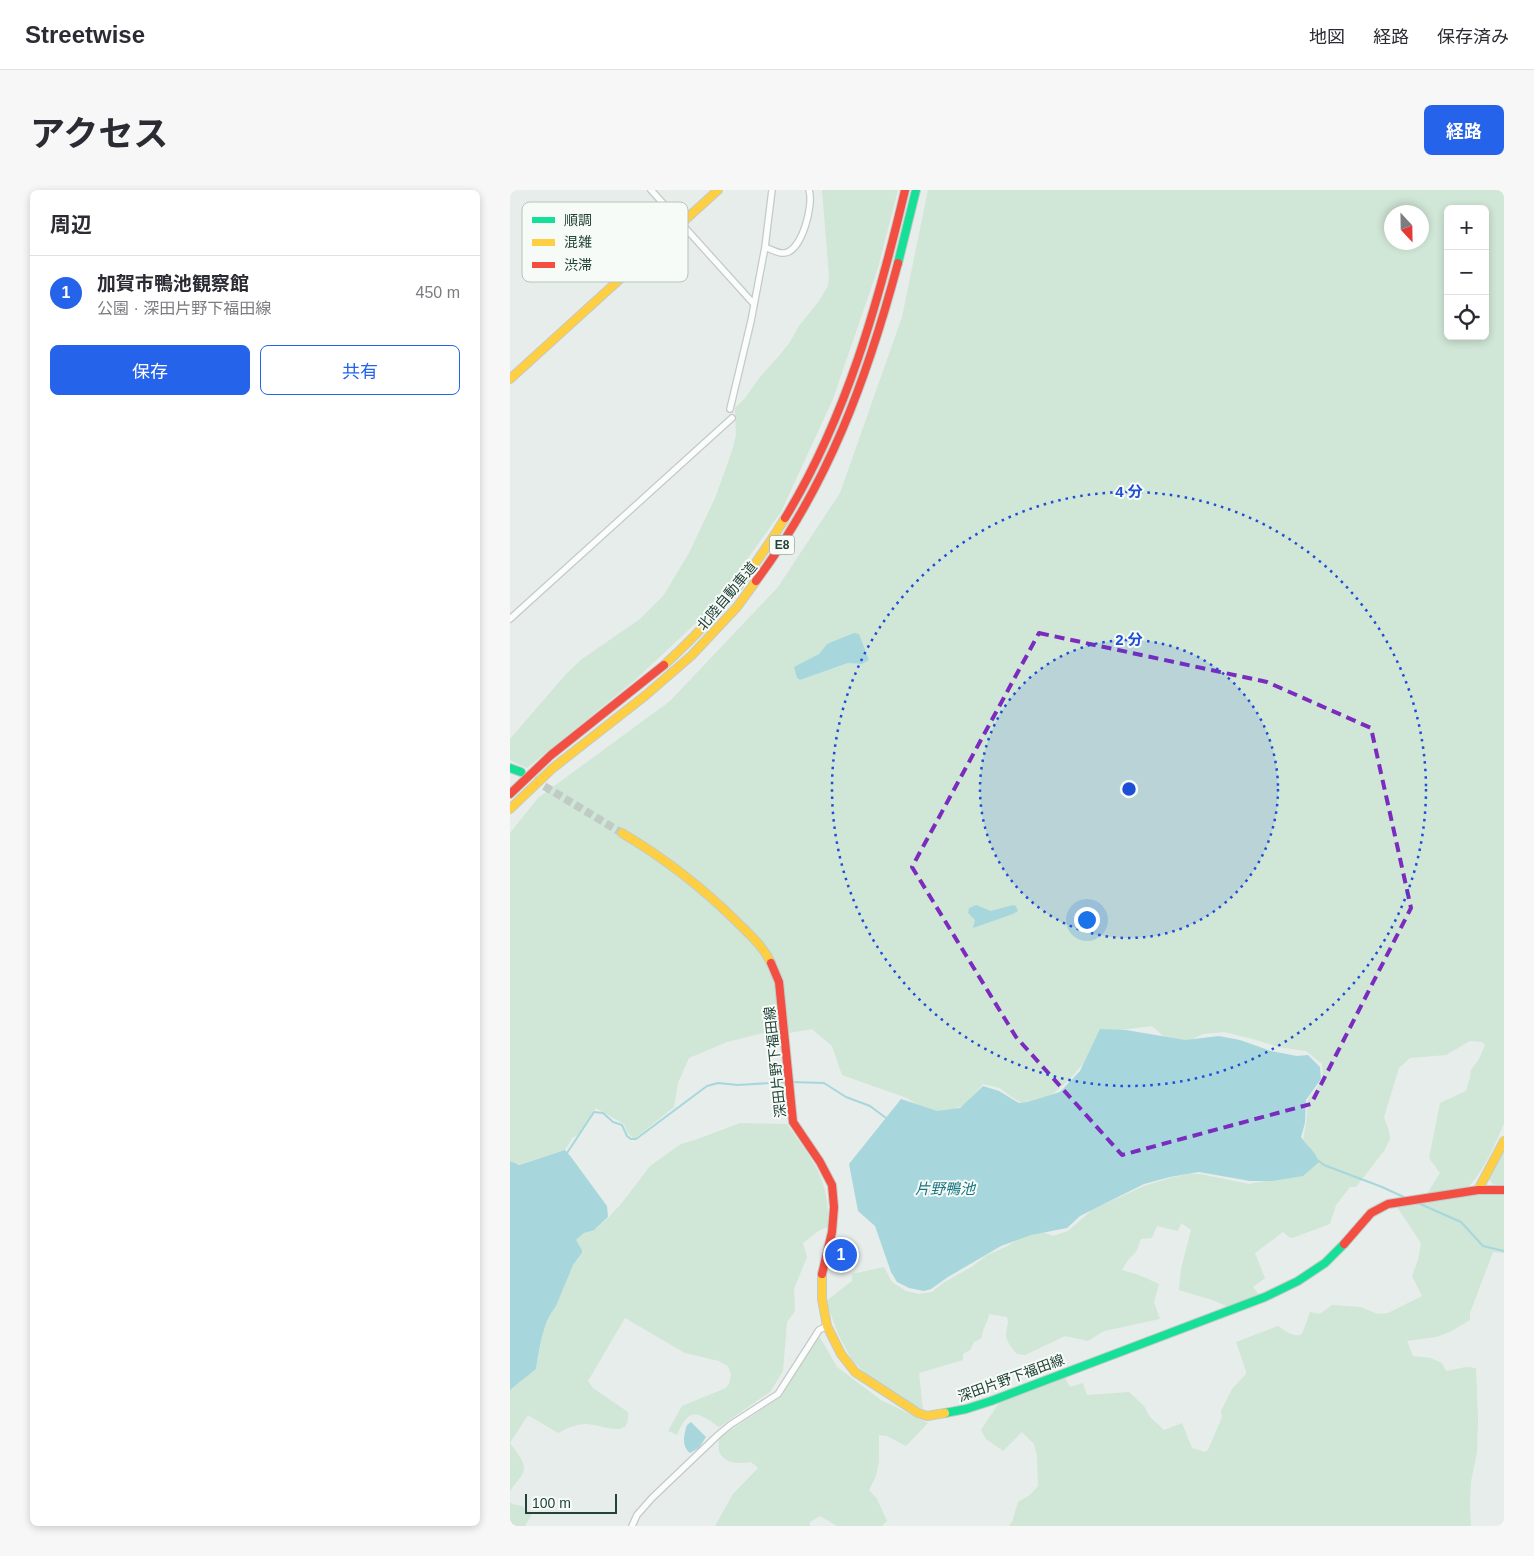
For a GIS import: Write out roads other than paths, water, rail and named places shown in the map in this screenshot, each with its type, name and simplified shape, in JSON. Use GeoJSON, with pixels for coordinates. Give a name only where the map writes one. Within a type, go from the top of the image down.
{"type":"FeatureCollection","features":[{"type":"Feature","properties":{"kind":"main road"},"geometry":{"type":"LineString","coordinates":[[688,218],[718,190]]}},
{"type":"Feature","properties":{"kind":"main road","name":"北陸自動車道"},"geometry":{"type":"LineString","coordinates":[[510,794],[542,764],[634,691],[684,647],[731,596],[773,540],[808,480],[832,430],[853,378],[868,331],[905,190]]}},
{"type":"Feature","properties":{"kind":"main road","name":"北陸自動車道"},"geometry":{"type":"LineString","coordinates":[[510,809],[548,773],[691,655],[738,605],[782,546],[819,482],[848,420],[863,381],[900,259],[916,190]]}},
{"type":"Feature","properties":{"kind":"main road"},"geometry":{"type":"LineString","coordinates":[[510,379],[617,282]]}},
{"type":"Feature","properties":{"kind":"main road"},"geometry":{"type":"LineString","coordinates":[[510,768],[521,772]]}},
{"type":"Feature","properties":{"kind":"main road","name":"深田片野下福田線"},"geometry":{"type":"LineString","coordinates":[[622,833],[681,872],[710,896],[760,945],[770,960],[779,982],[793,1122],[820,1162],[832,1185],[833,1223],[821,1286],[822,1308],[827,1326],[841,1354],[855,1372],[918,1413],[927,1416],[991,1401],[1265,1297],[1298,1282],[1324,1263],[1359,1228],[1371,1213],[1388,1204],[1478,1190],[1504,1190]]}},
{"type":"Feature","properties":{"kind":"main road"},"geometry":{"type":"LineString","coordinates":[[1478,1190],[1504,1141]]}},
{"type":"Feature","properties":{"kind":"street"},"geometry":{"type":"LineString","coordinates":[[651,190],[662,202]]}},
{"type":"Feature","properties":{"kind":"street"},"geometry":{"type":"LineString","coordinates":[[730,409],[748,335],[765,247],[772,190]]}},
{"type":"Feature","properties":{"kind":"street"},"geometry":{"type":"LineString","coordinates":[[765,247],[784,253],[793,250],[806,221],[810,201],[809,190]]}},
{"type":"Feature","properties":{"kind":"street"},"geometry":{"type":"LineString","coordinates":[[688,232],[753,303]]}},
{"type":"Feature","properties":{"kind":"street"},"geometry":{"type":"LineString","coordinates":[[510,619],[732,418]]}},
{"type":"Feature","properties":{"kind":"street"},"geometry":{"type":"LineString","coordinates":[[632,1526],[637,1515],[652,1498],[718,1435],[778,1394],[819,1330],[827,1326]]}},
{"type":"Feature","properties":{"kind":"water"},"geometry":{"type":"Polygon","coordinates":[[[854,633],[859,634],[869,660],[862,664],[848,663],[800,680],[797,678],[794,667],[819,654],[827,644],[854,633]]]}},
{"type":"Feature","properties":{"kind":"water"},"geometry":{"type":"Polygon","coordinates":[[[976,905],[991,911],[1013,905],[1016,906],[1018,911],[973,928],[975,920],[968,913],[969,908],[976,905]]]}},
{"type":"Feature","properties":{"kind":"water","name":"片野鴨池"},"geometry":{"type":"Polygon","coordinates":[[[1100,1029],[1126,1030],[1185,1040],[1219,1036],[1240,1040],[1271,1051],[1297,1056],[1308,1055],[1320,1067],[1321,1079],[1306,1100],[1305,1123],[1301,1137],[1319,1162],[1303,1176],[1272,1181],[1250,1181],[1199,1172],[1144,1184],[1080,1216],[1067,1228],[1031,1235],[1001,1246],[931,1289],[924,1291],[909,1288],[897,1282],[891,1272],[875,1226],[858,1211],[849,1164],[901,1099],[937,1111],[960,1108],[983,1086],[999,1091],[1019,1103],[1060,1092],[1080,1071],[1100,1029]]]}},
{"type":"Feature","properties":{"kind":"water"},"geometry":{"type":"Polygon","coordinates":[[[565,1150],[607,1206],[608,1217],[594,1230],[584,1233],[576,1240],[582,1253],[573,1265],[548,1320],[542,1336],[536,1369],[510,1390],[510,1161],[519,1165],[565,1150]]]}},
{"type":"Feature","properties":{"kind":"water"},"geometry":{"type":"Polygon","coordinates":[[[691,1422],[706,1437],[699,1448],[690,1453],[685,1447],[684,1440],[687,1425],[691,1422]]]}},
{"type":"Feature","properties":{"kind":"waterway"},"geometry":{"type":"LineString","coordinates":[[567,1153],[594,1112],[603,1113],[613,1122],[622,1125],[627,1136],[631,1139],[636,1139],[707,1086],[718,1083],[738,1085],[786,1082]]}},
{"type":"Feature","properties":{"kind":"waterway"},"geometry":{"type":"LineString","coordinates":[[791,1082],[824,1083],[846,1097],[870,1106],[886,1118]]}},
{"type":"Feature","properties":{"kind":"waterway"},"geometry":{"type":"LineString","coordinates":[[1319,1161],[1324,1165],[1406,1198]]}},
{"type":"Feature","properties":{"kind":"waterway"},"geometry":{"type":"LineString","coordinates":[[1418,1203],[1461,1222],[1483,1246],[1504,1251]]}},
{"type":"Feature","properties":{"kind":"tunnel"},"geometry":{"type":"LineString","coordinates":[[534,780],[622,833]]}},
{"type":"Feature","properties":{"kind":"place","name":"加賀市鴨池観察館"},"geometry":{"type":"Point","coordinates":[841,1255]}}]}
